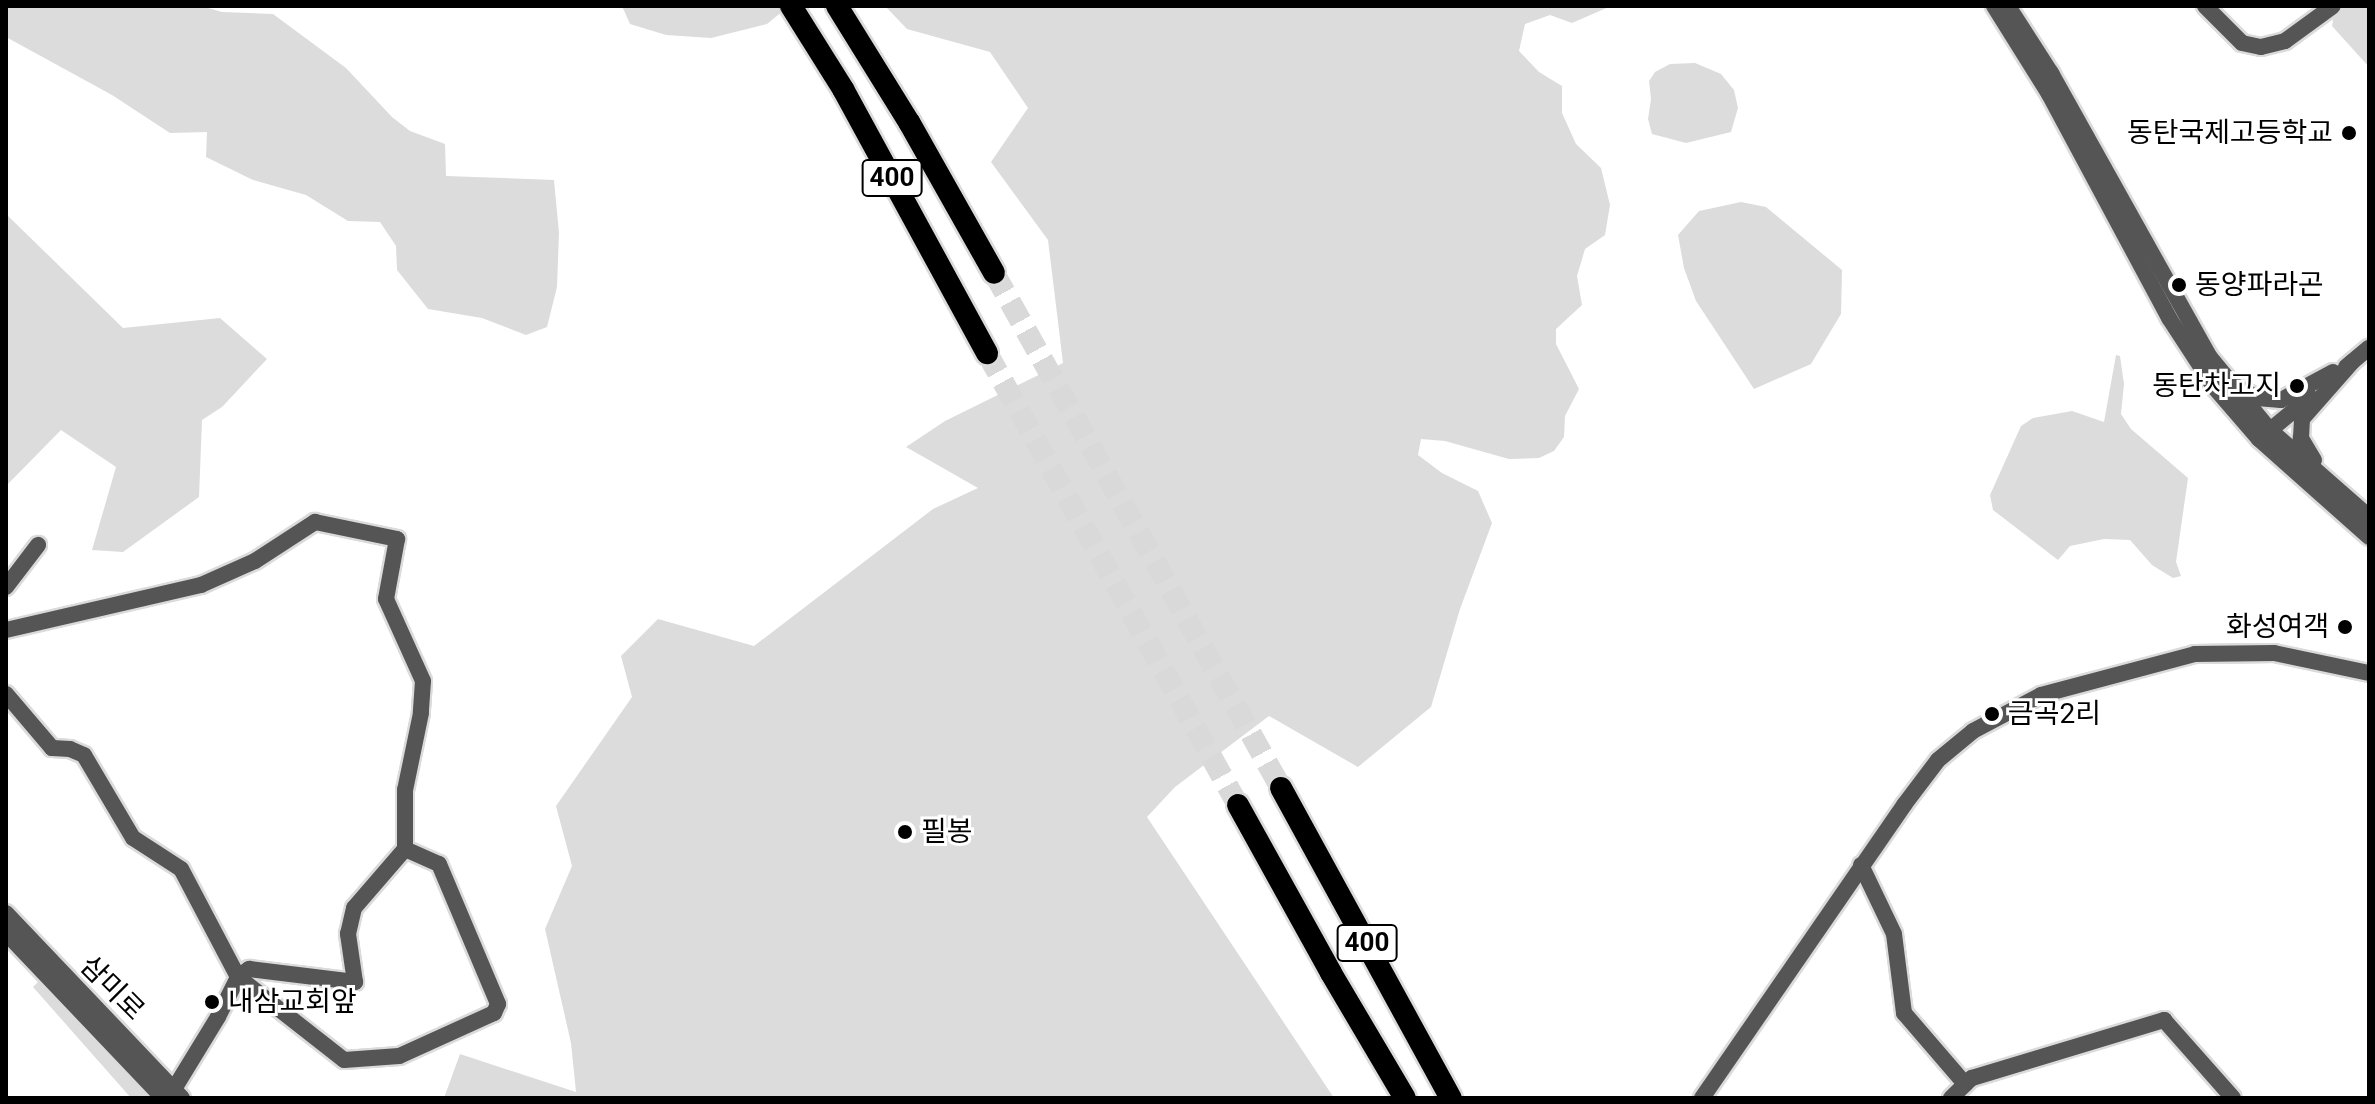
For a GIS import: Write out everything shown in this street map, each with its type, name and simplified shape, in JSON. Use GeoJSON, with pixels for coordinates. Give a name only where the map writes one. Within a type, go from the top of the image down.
{"type":"FeatureCollection","features":[{"type":"Feature","properties":{"kind":"highway","name":"400"},"geometry":{"type":"LineString","coordinates":[[791,6],[843,89],[987,353]]}},
{"type":"Feature","properties":{"kind":"highway","name":"400"},"geometry":{"type":"LineString","coordinates":[[837,6],[909,122],[994,273]]}},
{"type":"Feature","properties":{"kind":"highway","name":"400"},"geometry":{"type":"LineString","coordinates":[[1281,788],[1451,1098]]}},
{"type":"Feature","properties":{"kind":"highway","name":"400"},"geometry":{"type":"LineString","coordinates":[[1238,805],[1405,1098]]}},
{"type":"Feature","properties":{"kind":"street"},"geometry":{"type":"LineString","coordinates":[[1994,6],[2049,94],[2188,350],[2214,387],[2369,537]]}},
{"type":"Feature","properties":{"kind":"street"},"geometry":{"type":"LineString","coordinates":[[2008,6],[2051,73],[2224,376],[2265,435],[2369,515]]}},
{"type":"Feature","properties":{"kind":"street"},"geometry":{"type":"LineString","coordinates":[[2210,8],[2242,43],[2261,47],[2285,41],[2321,9]]}},
{"type":"Feature","properties":{"kind":"street"},"geometry":{"type":"LineString","coordinates":[[2265,435],[2369,348]]}},
{"type":"Feature","properties":{"kind":"street"},"geometry":{"type":"LineString","coordinates":[[2224,376],[2257,398],[2281,400],[2352,362]]}},
{"type":"Feature","properties":{"kind":"street"},"geometry":{"type":"LineString","coordinates":[[2352,362],[2308,410],[2302,419],[2301,438],[2316,462],[2369,515]]}},
{"type":"Feature","properties":{"kind":"street"},"geometry":{"type":"LineString","coordinates":[[6,630],[201,585],[255,561],[315,522],[397,539],[386,599],[423,681],[421,713],[405,790],[405,849],[354,908],[348,934],[355,982],[249,969],[238,977],[173,1095]]}},
{"type":"Feature","properties":{"kind":"street"},"geometry":{"type":"LineString","coordinates":[[6,587],[38,545]]}},
{"type":"Feature","properties":{"kind":"street"},"geometry":{"type":"LineString","coordinates":[[1702,1098],[1861,865],[1938,760],[1973,731],[2030,699],[2211,652],[2274,653],[2369,673]]}},
{"type":"Feature","properties":{"kind":"street"},"geometry":{"type":"LineString","coordinates":[[6,694],[52,748],[70,749],[84,755],[133,838],[181,869],[238,977],[344,1060],[399,1056],[494,1013],[498,1004],[439,864],[405,849]]}},
{"type":"Feature","properties":{"kind":"street"},"geometry":{"type":"LineString","coordinates":[[1861,865],[1894,934],[1904,1013],[1965,1084]]}},
{"type":"Feature","properties":{"kind":"street","name":"삼미로"},"geometry":{"type":"LineString","coordinates":[[6,913],[173,1095]]}},
{"type":"Feature","properties":{"kind":"street","name":"삼미로"},"geometry":{"type":"LineString","coordinates":[[6,933],[173,1095]]}},
{"type":"Feature","properties":{"kind":"street"},"geometry":{"type":"LineString","coordinates":[[1951,1098],[1972,1078],[2164,1020],[2233,1098]]}},
{"type":"Feature","properties":{"kind":"shaded area"},"geometry":{"type":"Polygon","coordinates":[[[6,6],[201,6],[222,12],[273,14],[346,68],[392,117],[410,131],[445,144],[446,176],[554,180],[559,233],[557,287],[547,327],[526,335],[482,318],[428,309],[397,270],[396,246],[380,222],[348,221],[306,195],[253,180],[206,157],[207,132],[170,133],[112,95],[6,37],[6,6]]]}},
{"type":"Feature","properties":{"kind":"shaded area"},"geometry":{"type":"Polygon","coordinates":[[[622,6],[789,6],[767,24],[711,38],[666,35],[630,24],[622,6]]]}},
{"type":"Feature","properties":{"kind":"shaded area"},"geometry":{"type":"Polygon","coordinates":[[[885,6],[1611,6],[1572,23],[1550,15],[1525,24],[1519,51],[1539,72],[1562,86],[1562,113],[1576,144],[1601,168],[1610,205],[1605,235],[1585,249],[1577,276],[1582,305],[1556,329],[1556,344],[1579,389],[1565,416],[1564,437],[1554,451],[1539,458],[1509,459],[1445,441],[1421,439],[1418,455],[1442,473],[1478,491],[1492,523],[1460,609],[1431,707],[1358,767],[1269,716],[1175,787],[1147,817],[1334,1098],[444,1098],[460,1054],[576,1092],[571,1043],[545,929],[572,866],[556,806],[632,697],[621,656],[658,619],[754,646],[933,509],[978,488],[906,447],[945,421],[1063,363],[1048,240],[991,162],[1028,108],[990,52],[907,29],[885,6]]]}},
{"type":"Feature","properties":{"kind":"shaded area"},"geometry":{"type":"Polygon","coordinates":[[[2344,6],[2369,6],[2369,67],[2332,26],[2334,14],[2344,6]]]}},
{"type":"Feature","properties":{"kind":"shaded area"},"geometry":{"type":"Polygon","coordinates":[[[1695,63],[1721,74],[1734,90],[1738,108],[1731,132],[1686,143],[1652,134],[1648,119],[1651,99],[1649,81],[1655,72],[1670,64],[1695,63]]]}},
{"type":"Feature","properties":{"kind":"shaded area"},"geometry":{"type":"Polygon","coordinates":[[[1741,202],[1766,207],[1842,270],[1841,314],[1811,364],[1754,389],[1696,301],[1684,268],[1678,235],[1699,211],[1741,202]]]}},
{"type":"Feature","properties":{"kind":"shaded area"},"geometry":{"type":"Polygon","coordinates":[[[6,214],[123,328],[220,318],[267,359],[222,407],[202,420],[199,497],[123,552],[92,550],[116,467],[61,430],[6,486],[6,214]]]}},
{"type":"Feature","properties":{"kind":"shaded area"},"geometry":{"type":"Polygon","coordinates":[[[2116,355],[2120,356],[2124,384],[2121,414],[2131,429],[2188,478],[2176,562],[2181,576],[2173,578],[2152,565],[2130,540],[2104,539],[2070,546],[2058,560],[1993,510],[1990,495],[2021,426],[2033,418],[2072,411],[2104,422],[2116,355]]]}},
{"type":"Feature","properties":{"kind":"shaded area"},"geometry":{"type":"Polygon","coordinates":[[[39,981],[149,1098],[131,1098],[33,987],[39,981]]]}},
{"type":"Feature","properties":{"kind":"tunnel"},"geometry":{"type":"LineString","coordinates":[[994,273],[1281,788]]}},
{"type":"Feature","properties":{"kind":"tunnel"},"geometry":{"type":"LineString","coordinates":[[987,353],[1238,805]]}},
{"type":"Feature","properties":{"kind":"place","name":"동탄국제고등학교"},"geometry":{"type":"Point","coordinates":[2349,133]}},
{"type":"Feature","properties":{"kind":"place","name":"동양파라곤"},"geometry":{"type":"Point","coordinates":[2179,285]}},
{"type":"Feature","properties":{"kind":"place","name":"동탄차고지"},"geometry":{"type":"Point","coordinates":[2297,386]}},
{"type":"Feature","properties":{"kind":"place","name":"화성여객"},"geometry":{"type":"Point","coordinates":[2345,627]}},
{"type":"Feature","properties":{"kind":"place","name":"금곡2리"},"geometry":{"type":"Point","coordinates":[1992,714]}},
{"type":"Feature","properties":{"kind":"place","name":"필봉"},"geometry":{"type":"Point","coordinates":[905,832]}},
{"type":"Feature","properties":{"kind":"place","name":"내삼교회앞"},"geometry":{"type":"Point","coordinates":[212,1002]}}]}
